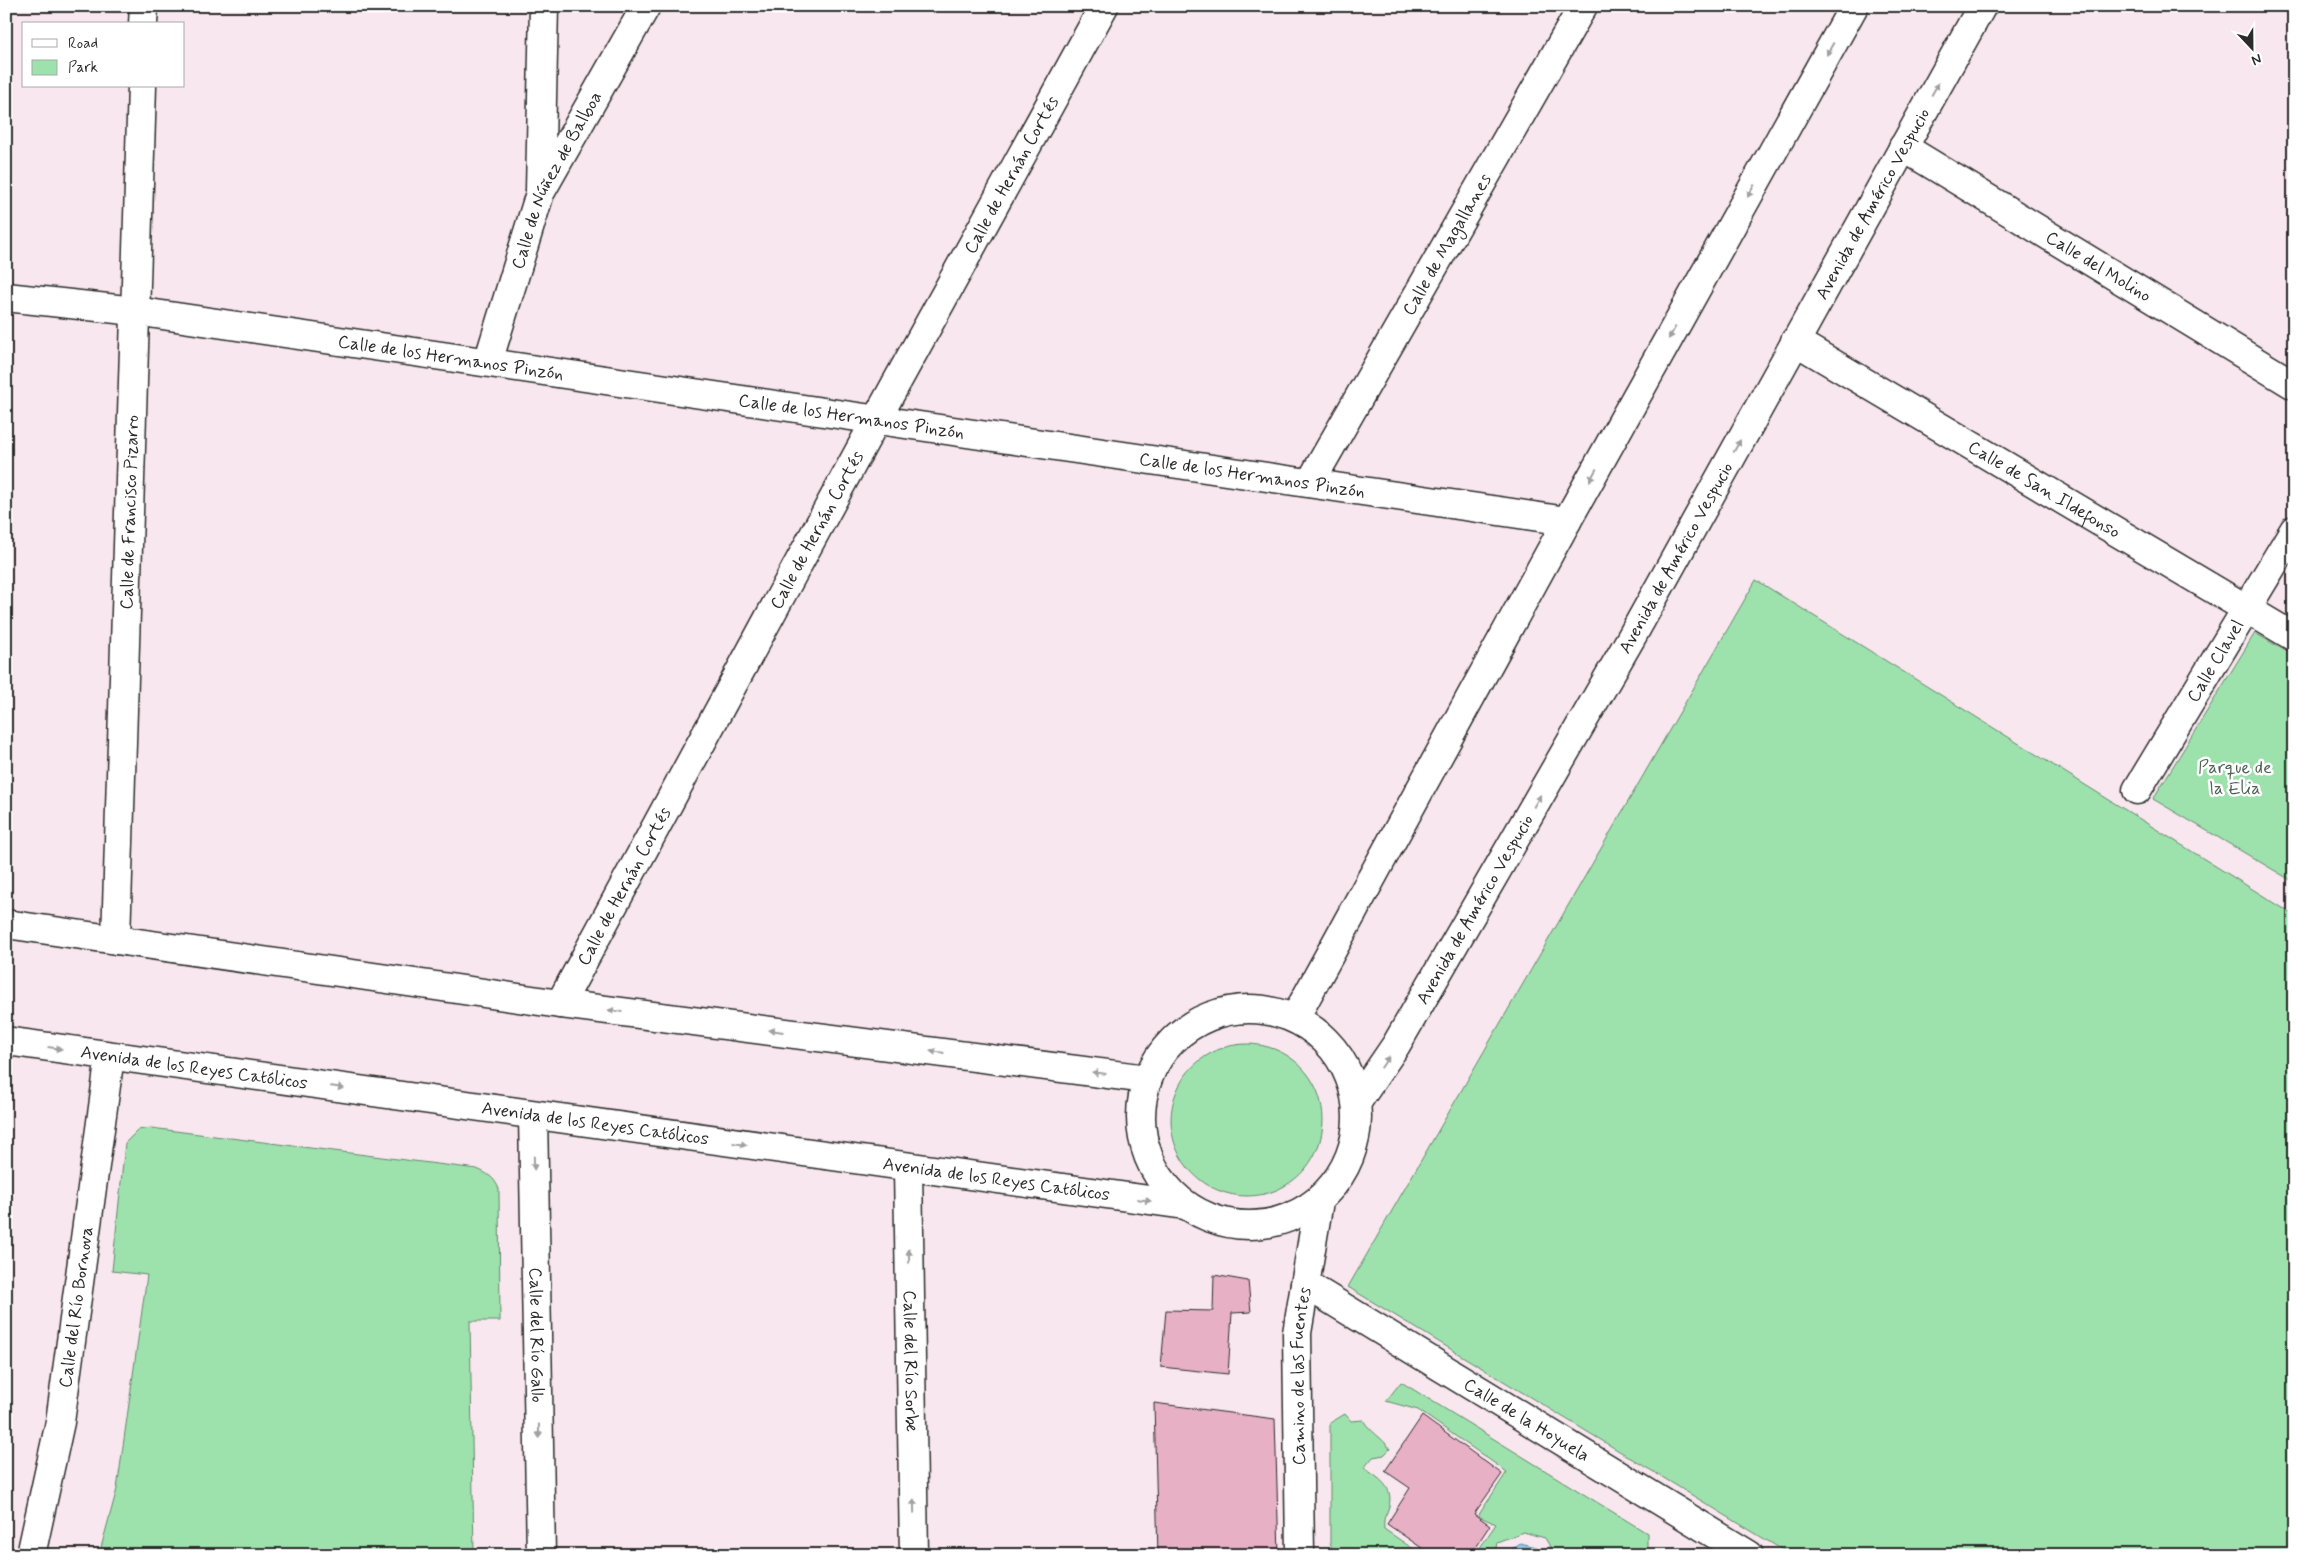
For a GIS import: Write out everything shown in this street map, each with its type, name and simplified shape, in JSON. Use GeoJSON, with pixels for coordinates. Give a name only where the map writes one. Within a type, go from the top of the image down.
{"type":"FeatureCollection","features":[{"type":"Feature","properties":{"kind":"street"},"geometry":{"type":"LineString","coordinates":[[144,6],[144,22]]}},
{"type":"Feature","properties":{"kind":"street"},"geometry":{"type":"LineString","coordinates":[[540,193],[544,6]]}},
{"type":"Feature","properties":{"kind":"street","name":"Calle de Núñez de Balboa"},"geometry":{"type":"LineString","coordinates":[[488,362],[540,193],[646,6]]}},
{"type":"Feature","properties":{"kind":"street","name":"Calle de Hernán Cortés"},"geometry":{"type":"LineString","coordinates":[[560,1004],[876,420],[1104,6]]}},
{"type":"Feature","properties":{"kind":"street","name":"Calle de Magallanes"},"geometry":{"type":"LineString","coordinates":[[1310,483],[1583,6]]}},
{"type":"Feature","properties":{"kind":"street"},"geometry":{"type":"LineString","coordinates":[[1295,1018],[1567,520],[1854,6]]}},
{"type":"Feature","properties":{"kind":"street","name":"Avenida de Américo Vespucio"},"geometry":{"type":"LineString","coordinates":[[1357,1102],[1396,1046],[1631,638],[1982,6]]}},
{"type":"Feature","properties":{"kind":"street","name":"Calle de Francisco Pizarro"},"geometry":{"type":"LineString","coordinates":[[116,940],[142,88]]}},
{"type":"Feature","properties":{"kind":"street","name":"Calle del Molino"},"geometry":{"type":"LineString","coordinates":[[1903,146],[2294,385]]}},
{"type":"Feature","properties":{"kind":"street","name":"Calle de los Hermanos Pinzón"},"geometry":{"type":"LineString","coordinates":[[6,297],[135,311],[1567,520]]}},
{"type":"Feature","properties":{"kind":"street","name":"Calle de San Ildefonso"},"geometry":{"type":"LineString","coordinates":[[1795,341],[2294,637]]}},
{"type":"Feature","properties":{"kind":"street","name":"Calle Clavel"},"geometry":{"type":"LineString","coordinates":[[2137,790],[2294,530]]}},
{"type":"Feature","properties":{"kind":"street"},"geometry":{"type":"LineString","coordinates":[[6,924],[560,1004],[1147,1079]]}},
{"type":"Feature","properties":{"kind":"street"},"geometry":{"type":"LineString","coordinates":[[1259,1008],[1295,1018],[1325,1039],[1347,1068],[1357,1102],[1356,1139],[1343,1173],[1319,1201],[1287,1219],[1251,1226],[1216,1221],[1185,1205],[1160,1180],[1144,1149],[1140,1113],[1147,1079],[1165,1048],[1191,1024],[1224,1011],[1259,1008]]}},
{"type":"Feature","properties":{"kind":"street","name":"Avenida de los Reyes Católicos"},"geometry":{"type":"LineString","coordinates":[[6,1041],[1185,1205]]}},
{"type":"Feature","properties":{"kind":"street","name":"Calle del Río Bornova"},"geometry":{"type":"LineString","coordinates":[[31,1555],[60,1422],[110,1056]]}},
{"type":"Feature","properties":{"kind":"street","name":"Calle del Río Gallo"},"geometry":{"type":"LineString","coordinates":[[534,1115],[540,1555]]}},
{"type":"Feature","properties":{"kind":"street","name":"Calle del Río Sorbe"},"geometry":{"type":"LineString","coordinates":[[908,1167],[914,1555]]}},
{"type":"Feature","properties":{"kind":"street","name":"Camino de las Fuentes"},"geometry":{"type":"LineString","coordinates":[[1300,1555],[1297,1333],[1319,1201]]}},
{"type":"Feature","properties":{"kind":"street","name":"Calle de la Hoyuela"},"geometry":{"type":"LineString","coordinates":[[1305,1284],[1749,1555]]}},
{"type":"Feature","properties":{"kind":"green space"},"geometry":{"type":"Polygon","coordinates":[[[1756,580],[2294,915],[2294,1555],[1791,1555],[1348,1287],[1756,580]]]}},
{"type":"Feature","properties":{"kind":"green space","name":"Parque de la Elia"},"geometry":{"type":"Polygon","coordinates":[[[2255,633],[2294,656],[2294,882],[2153,799],[2255,633]]]}},
{"type":"Feature","properties":{"kind":"green space"},"geometry":{"type":"Polygon","coordinates":[[[1247,1044],[1276,1050],[1289,1057],[1300,1067],[1310,1078],[1317,1091],[1323,1120],[1317,1149],[1310,1162],[1300,1173],[1289,1183],[1276,1190],[1247,1196],[1218,1190],[1205,1183],[1194,1173],[1184,1162],[1177,1149],[1171,1120],[1177,1091],[1184,1078],[1194,1067],[1205,1057],[1218,1050],[1247,1044]]]}},
{"type":"Feature","properties":{"kind":"green space"},"geometry":{"type":"Polygon","coordinates":[[[151,1128],[477,1169],[493,1179],[499,1189],[500,1321],[470,1321],[474,1555],[99,1555],[117,1489],[147,1275],[112,1271],[125,1143],[138,1130],[151,1128]]]}},
{"type":"Feature","properties":{"kind":"green space"},"geometry":{"type":"Polygon","coordinates":[[[1401,1382],[1647,1533],[1647,1555],[1555,1555],[1545,1538],[1523,1532],[1497,1542],[1495,1555],[1475,1555],[1496,1524],[1478,1516],[1507,1472],[1418,1410],[1386,1401],[1401,1382]]]}},
{"type":"Feature","properties":{"kind":"green space"},"geometry":{"type":"Polygon","coordinates":[[[1345,1414],[1351,1421],[1363,1420],[1390,1449],[1384,1455],[1373,1457],[1364,1468],[1384,1483],[1389,1493],[1390,1499],[1384,1518],[1384,1529],[1422,1555],[1343,1555],[1333,1552],[1330,1543],[1330,1423],[1345,1414]]]}},
{"type":"Feature","properties":{"kind":"water"},"geometry":{"type":"Polygon","coordinates":[[[1520,1543],[1537,1547],[1543,1555],[1510,1555],[1512,1549],[1520,1543]]]}},
{"type":"Feature","properties":{"kind":"building"},"geometry":{"type":"Polygon","coordinates":[[[1214,1275],[1248,1281],[1251,1312],[1232,1313],[1228,1374],[1161,1367],[1166,1310],[1213,1311],[1214,1275]]]}},
{"type":"Feature","properties":{"kind":"building"},"geometry":{"type":"Polygon","coordinates":[[[1154,1403],[1275,1419],[1279,1555],[1158,1555],[1154,1403]]]}},
{"type":"Feature","properties":{"kind":"building"},"geometry":{"type":"Polygon","coordinates":[[[1422,1416],[1502,1474],[1474,1514],[1490,1525],[1470,1555],[1432,1555],[1387,1524],[1410,1488],[1385,1471],[1422,1416]]]}}]}
